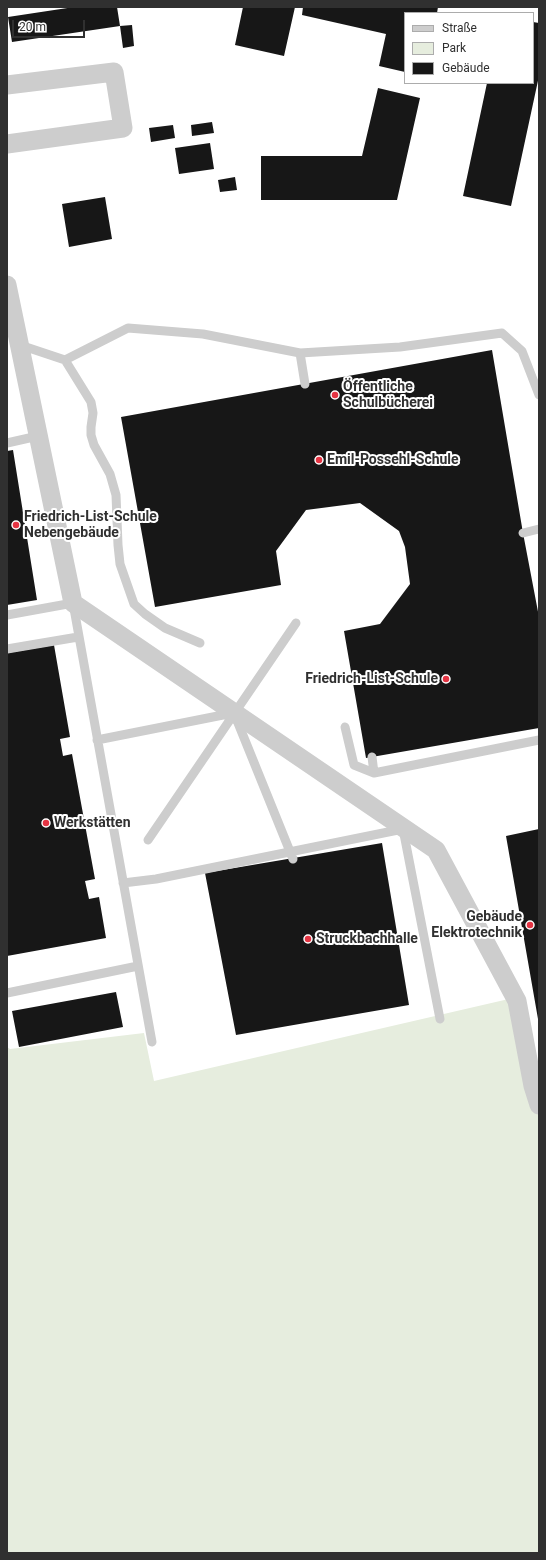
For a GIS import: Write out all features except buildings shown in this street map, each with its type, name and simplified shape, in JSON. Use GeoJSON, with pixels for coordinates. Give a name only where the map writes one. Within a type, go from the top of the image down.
{"type":"FeatureCollection","features":[{"type":"Feature","properties":{"kind":"street"},"geometry":{"type":"LineString","coordinates":[[7,85],[114,72],[123,128],[7,144]]}},
{"type":"Feature","properties":{"kind":"street"},"geometry":{"type":"LineString","coordinates":[[7,285],[73,603],[436,850],[517,1001],[533,1086],[539,1105]]}},
{"type":"Feature","properties":{"kind":"lane"},"geometry":{"type":"LineString","coordinates":[[65,360],[128,328],[203,334],[300,353],[400,348],[502,333],[522,351],[539,395]]}},
{"type":"Feature","properties":{"kind":"lane"},"geometry":{"type":"LineString","coordinates":[[20,345],[65,360],[91,402],[93,413],[91,435],[94,445],[110,474],[116,495],[120,564],[134,604],[165,628],[200,643]]}},
{"type":"Feature","properties":{"kind":"lane"},"geometry":{"type":"LineString","coordinates":[[300,353],[305,384]]}},
{"type":"Feature","properties":{"kind":"lane"},"geometry":{"type":"LineString","coordinates":[[7,442],[38,436]]}},
{"type":"Feature","properties":{"kind":"lane"},"geometry":{"type":"LineString","coordinates":[[523,533],[539,529]]}},
{"type":"Feature","properties":{"kind":"lane"},"geometry":{"type":"LineString","coordinates":[[7,616],[73,603],[152,1042]]}},
{"type":"Feature","properties":{"kind":"lane"},"geometry":{"type":"LineString","coordinates":[[148,840],[296,623]]}},
{"type":"Feature","properties":{"kind":"lane"},"geometry":{"type":"LineString","coordinates":[[7,649],[78,637]]}},
{"type":"Feature","properties":{"kind":"lane"},"geometry":{"type":"LineString","coordinates":[[97,740],[234,713]]}},
{"type":"Feature","properties":{"kind":"lane"},"geometry":{"type":"LineString","coordinates":[[234,713],[292,855]]}},
{"type":"Feature","properties":{"kind":"lane"},"geometry":{"type":"LineString","coordinates":[[345,727],[354,765],[374,773],[539,740]]}},
{"type":"Feature","properties":{"kind":"lane"},"geometry":{"type":"LineString","coordinates":[[372,757],[374,773]]}},
{"type":"Feature","properties":{"kind":"lane"},"geometry":{"type":"LineString","coordinates":[[123,883],[156,879],[292,855],[403,829],[440,1019]]}},
{"type":"Feature","properties":{"kind":"lane"},"geometry":{"type":"LineString","coordinates":[[7,993],[138,966]]}},
{"type":"Feature","properties":{"kind":"green space"},"geometry":{"type":"Polygon","coordinates":[[[513,998],[539,1088],[539,1553],[7,1553],[7,1047],[10,1049],[144,1033],[154,1081],[513,998]]]}},
{"type":"Feature","properties":{"kind":"place","name":"Öffentliche Schulbücherei"},"geometry":{"type":"Point","coordinates":[335,395]}},
{"type":"Feature","properties":{"kind":"place","name":"Emil-Possehl-Schule"},"geometry":{"type":"Point","coordinates":[319,460]}},
{"type":"Feature","properties":{"kind":"place","name":"Friedrich-List-Schule Nebengebäude"},"geometry":{"type":"Point","coordinates":[16,525]}},
{"type":"Feature","properties":{"kind":"place","name":"Friedrich-List-Schule"},"geometry":{"type":"Point","coordinates":[446,679]}},
{"type":"Feature","properties":{"kind":"place","name":"Werkstätten"},"geometry":{"type":"Point","coordinates":[46,823]}},
{"type":"Feature","properties":{"kind":"place","name":"Gebäude Elektrotechnik"},"geometry":{"type":"Point","coordinates":[530,925]}},
{"type":"Feature","properties":{"kind":"place","name":"Struckbachhalle"},"geometry":{"type":"Point","coordinates":[308,939]}}]}
